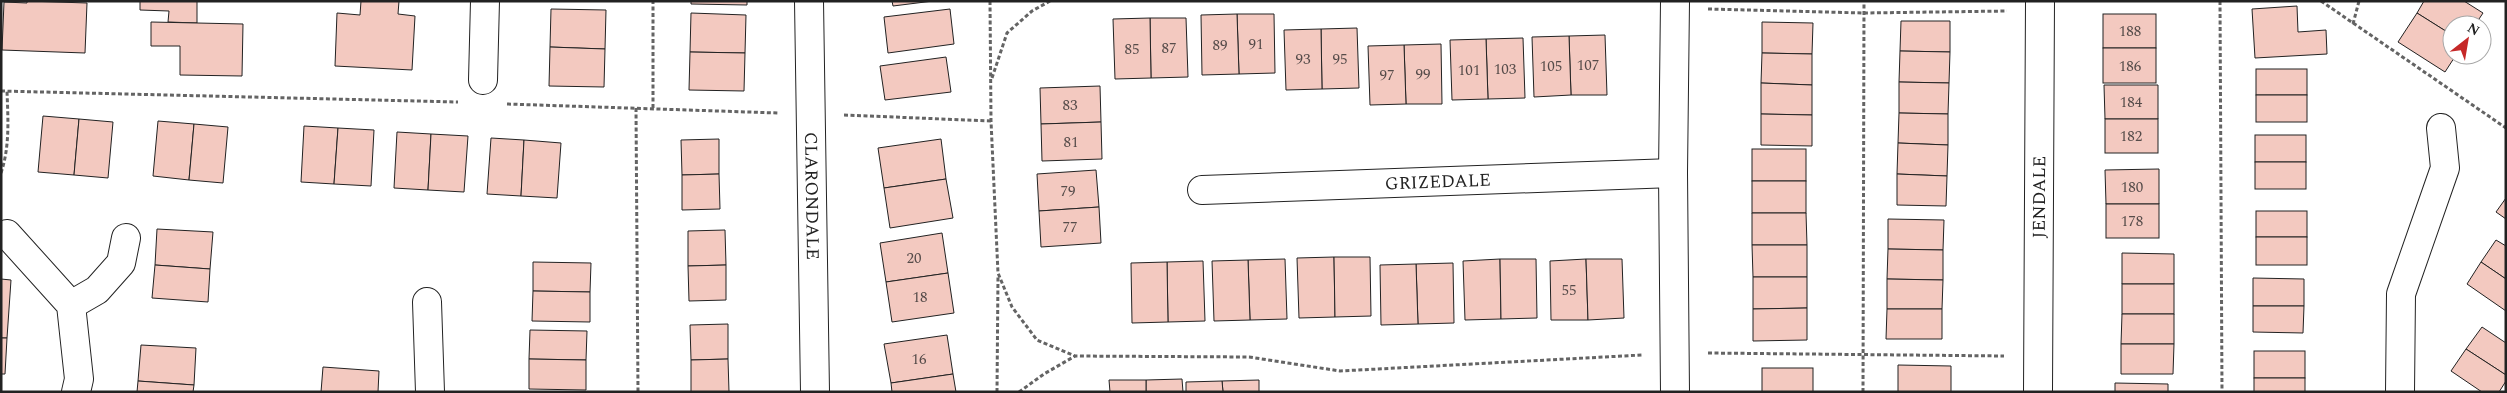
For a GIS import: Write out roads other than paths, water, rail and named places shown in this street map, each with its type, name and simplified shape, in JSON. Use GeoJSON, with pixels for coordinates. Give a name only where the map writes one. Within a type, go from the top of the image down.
{"type":"FeatureCollection","features":[{"type":"Feature","properties":{"kind":"street"},"geometry":{"type":"LineString","coordinates":[[483,80],[485,1]]}},
{"type":"Feature","properties":{"kind":"street","name":"CLARONDALE"},"geometry":{"type":"LineString","coordinates":[[809,1],[815,392]]}},
{"type":"Feature","properties":{"kind":"street"},"geometry":{"type":"LineString","coordinates":[[1675,5],[1673,173],[1675,392]]}},
{"type":"Feature","properties":{"kind":"street","name":"JENDALE"},"geometry":{"type":"LineString","coordinates":[[2038,392],[2040,6]]}},
{"type":"Feature","properties":{"kind":"street"},"geometry":{"type":"LineString","coordinates":[[2400,392],[2401,294],[2446,168],[2441,128]]}},
{"type":"Feature","properties":{"kind":"street","name":"GRIZEDALE"},"geometry":{"type":"LineString","coordinates":[[1202,190],[1673,173]]}},
{"type":"Feature","properties":{"kind":"street"},"geometry":{"type":"LineString","coordinates":[[7,234],[71,304],[79,379],[76,392]]}},
{"type":"Feature","properties":{"kind":"street"},"geometry":{"type":"LineString","coordinates":[[71,304],[97,290],[122,263],[126,238]]}},
{"type":"Feature","properties":{"kind":"street"},"geometry":{"type":"LineString","coordinates":[[427,302],[430,392]]}}]}
